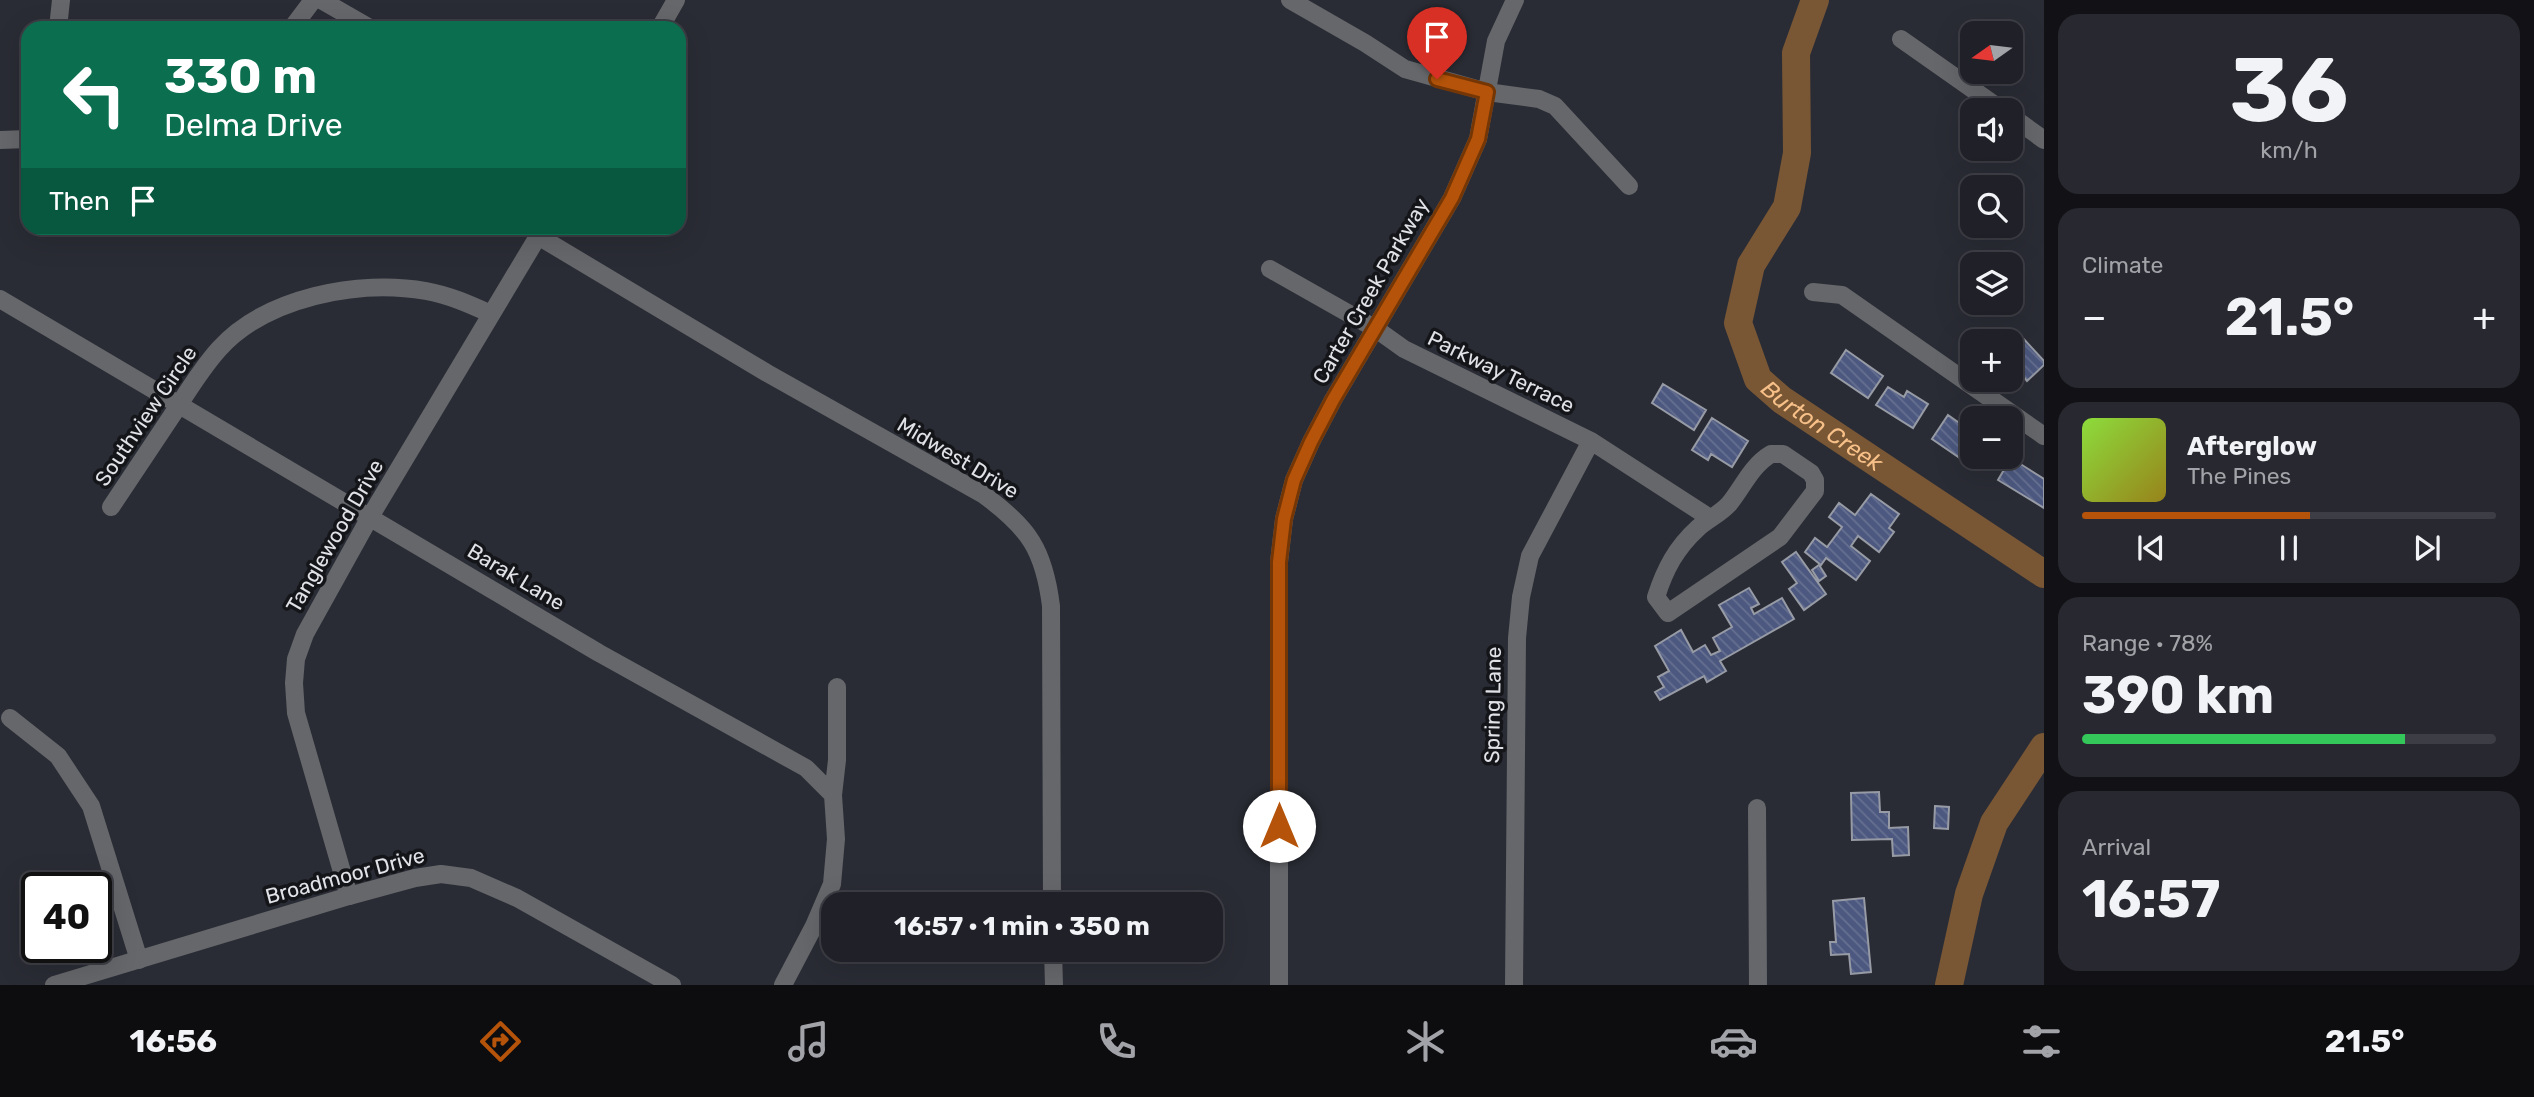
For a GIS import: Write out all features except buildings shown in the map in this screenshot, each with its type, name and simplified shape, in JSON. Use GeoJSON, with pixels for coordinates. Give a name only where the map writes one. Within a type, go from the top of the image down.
{"type":"FeatureCollection","features":[{"type":"Feature","properties":{"kind":"street"},"geometry":{"type":"LineString","coordinates":[[59,21],[61,0]]}},
{"type":"Feature","properties":{"kind":"street"},"geometry":{"type":"LineString","coordinates":[[297,21],[313,0]]}},
{"type":"Feature","properties":{"kind":"street"},"geometry":{"type":"LineString","coordinates":[[321,0],[358,21]]}},
{"type":"Feature","properties":{"kind":"street"},"geometry":{"type":"LineString","coordinates":[[664,21],[677,0]]}},
{"type":"Feature","properties":{"kind":"street"},"geometry":{"type":"LineString","coordinates":[[1290,0],[1366,43],[1405,69],[1487,92],[1539,99],[1556,106],[1629,186]]}},
{"type":"Feature","properties":{"kind":"street","name":"Carter Creek Parkway"},"geometry":{"type":"LineString","coordinates":[[1279,985],[1279,562],[1284,519],[1294,480],[1311,442],[1452,198],[1478,139],[1496,41],[1515,0]]}},
{"type":"Feature","properties":{"kind":"street"},"geometry":{"type":"LineString","coordinates":[[1901,39],[1985,98]]}},
{"type":"Feature","properties":{"kind":"street"},"geometry":{"type":"LineString","coordinates":[[2023,124],[2042,136]]}},
{"type":"Feature","properties":{"kind":"street"},"geometry":{"type":"LineString","coordinates":[[0,140],[21,139]]}},
{"type":"Feature","properties":{"kind":"street","name":"Tanglewood Drive"},"geometry":{"type":"LineString","coordinates":[[349,896],[296,713],[296,659],[305,634],[370,517],[538,235]]}},
{"type":"Feature","properties":{"kind":"street","name":"Midwest Drive"},"geometry":{"type":"LineString","coordinates":[[545,235],[767,373],[984,495],[1012,516],[1033,542],[1047,575],[1051,606],[1052,892]]}},
{"type":"Feature","properties":{"kind":"street","name":"Parkway Terrace"},"geometry":{"type":"LineString","coordinates":[[1270,269],[1376,329],[1404,349],[1591,441],[1710,518]]}},
{"type":"Feature","properties":{"kind":"street","name":"Southview Circle"},"geometry":{"type":"LineString","coordinates":[[111,507],[193,381],[221,347],[273,310],[345,290],[391,288],[427,291],[491,314]]}},
{"type":"Feature","properties":{"kind":"street"},"geometry":{"type":"LineString","coordinates":[[1814,292],[1842,295],[2044,436]]}},
{"type":"Feature","properties":{"kind":"street","name":"Barak Lane"},"geometry":{"type":"LineString","coordinates":[[0,299],[599,653],[806,768],[833,795]]}},
{"type":"Feature","properties":{"kind":"street","name":"Spring Lane"},"geometry":{"type":"LineString","coordinates":[[1514,985],[1517,638],[1521,597],[1530,556],[1591,441]]}},
{"type":"Feature","properties":{"kind":"street"},"geometry":{"type":"LineString","coordinates":[[1771,454],[1783,454],[1811,473],[1815,481],[1815,491],[1780,537],[1668,613],[1656,597],[1663,573],[1675,552],[1710,518],[1729,504],[1760,460],[1771,454]]}},
{"type":"Feature","properties":{"kind":"street"},"geometry":{"type":"LineString","coordinates":[[783,985],[832,884],[836,839],[833,795],[837,760],[837,687]]}},
{"type":"Feature","properties":{"kind":"street"},"geometry":{"type":"LineString","coordinates":[[10,718],[58,756],[91,806],[139,960]]}},
{"type":"Feature","properties":{"kind":"street"},"geometry":{"type":"LineString","coordinates":[[1757,808],[1758,985]]}},
{"type":"Feature","properties":{"kind":"street","name":"Broadmoor Drive"},"geometry":{"type":"LineString","coordinates":[[54,985],[349,896],[428,875],[442,874],[471,878],[517,898],[672,985]]}},
{"type":"Feature","properties":{"kind":"street"},"geometry":{"type":"LineString","coordinates":[[1053,962],[1054,985]]}},
{"type":"Feature","properties":{"kind":"waterway","name":"Burton Creek"},"geometry":{"type":"LineString","coordinates":[[1815,0],[1796,53],[1797,153],[1787,207],[1751,265],[1738,323],[1758,379],[1782,400],[2044,574]]}},
{"type":"Feature","properties":{"kind":"waterway","name":"Burton Creek"},"geometry":{"type":"LineString","coordinates":[[1949,985],[1969,894],[1994,823],[2044,747]]}},
{"type":"Feature","properties":{"kind":"route"},"geometry":{"type":"LineString","coordinates":[[1279,826],[1279,562],[1284,519],[1294,480],[1311,442],[1452,198],[1478,139],[1487,92],[1437,79]]}}]}
